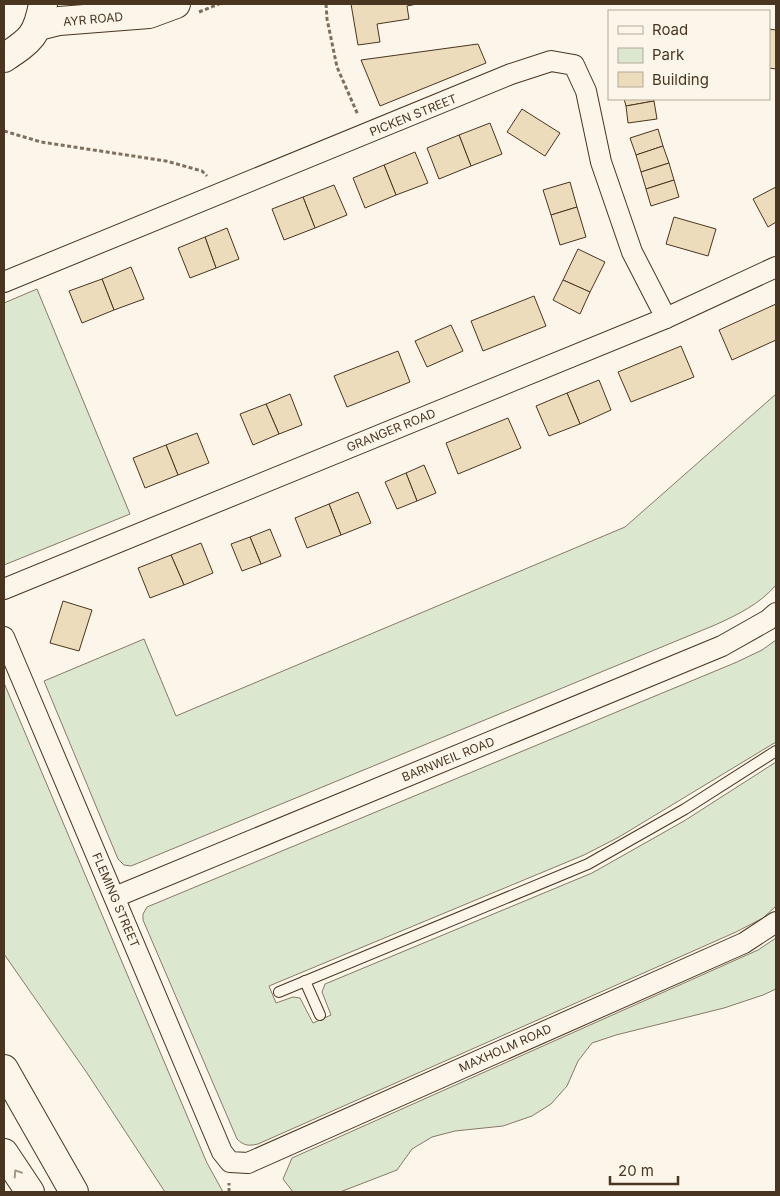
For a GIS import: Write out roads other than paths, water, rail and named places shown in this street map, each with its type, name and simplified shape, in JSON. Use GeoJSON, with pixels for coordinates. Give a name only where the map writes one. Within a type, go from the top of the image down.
{"type":"FeatureCollection","features":[{"type":"Feature","properties":{"kind":"main road","name":"AYR ROAD"},"geometry":{"type":"LineString","coordinates":[[41,15],[59,21],[149,14],[176,4]]}},
{"type":"Feature","properties":{"kind":"main road"},"geometry":{"type":"LineString","coordinates":[[4,58],[25,44],[41,15]]}},
{"type":"Feature","properties":{"kind":"main road"},"geometry":{"type":"LineString","coordinates":[[4,1069],[72,1192]]}},
{"type":"Feature","properties":{"kind":"main road"},"geometry":{"type":"LineString","coordinates":[[4,1095],[72,1192]]}},
{"type":"Feature","properties":{"kind":"main road"},"geometry":{"type":"LineString","coordinates":[[4,1153],[30,1192]]}},
{"type":"Feature","properties":{"kind":"street","name":"PICKEN STREET"},"geometry":{"type":"LineString","coordinates":[[4,282],[511,74],[551,61],[574,65],[586,91],[601,162],[632,252],[666,318]]}},
{"type":"Feature","properties":{"kind":"street","name":"GRANGER ROAD"},"geometry":{"type":"LineString","coordinates":[[4,589],[666,318],[776,267]]}},
{"type":"Feature","properties":{"kind":"street","name":"BARNWEIL ROAD"},"geometry":{"type":"LineString","coordinates":[[115,897],[722,646],[768,620],[776,613]]}},
{"type":"Feature","properties":{"kind":"street","name":"FLEMING STREET"},"geometry":{"type":"LineString","coordinates":[[4,636],[222,1152],[230,1162]]}},
{"type":"Feature","properties":{"kind":"street","name":"MAXHOLM ROAD"},"geometry":{"type":"LineString","coordinates":[[230,1162],[248,1163],[329,1128],[744,943],[776,922]]}},
{"type":"Feature","properties":{"kind":"lane"},"geometry":{"type":"LineString","coordinates":[[279,992],[588,864],[685,809],[776,751]]}},
{"type":"Feature","properties":{"kind":"lane"},"geometry":{"type":"LineString","coordinates":[[305,981],[320,1015]]}}]}
